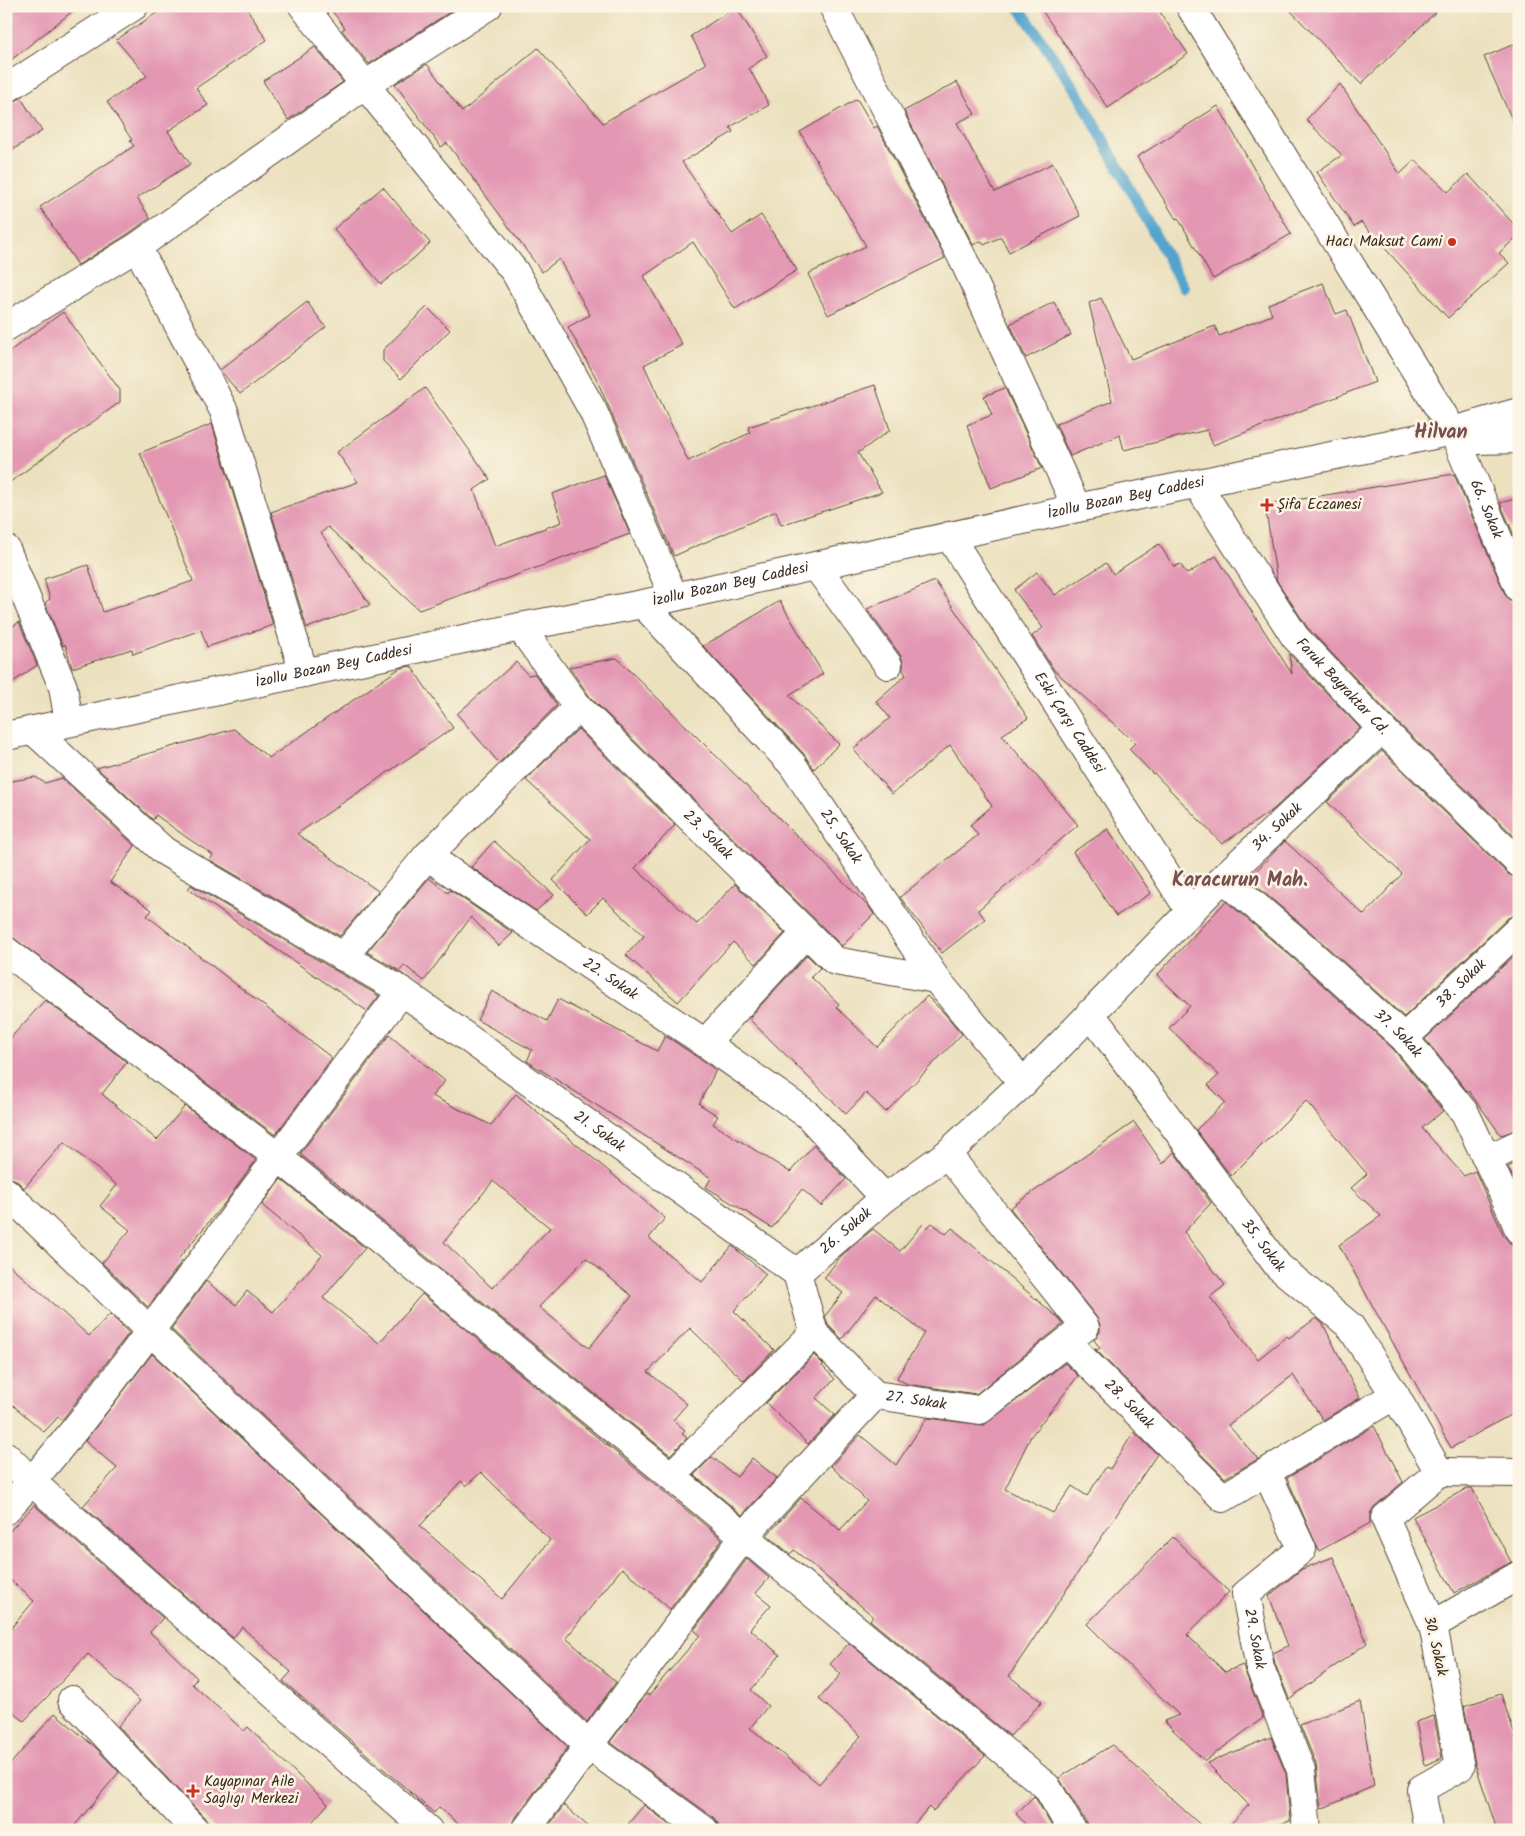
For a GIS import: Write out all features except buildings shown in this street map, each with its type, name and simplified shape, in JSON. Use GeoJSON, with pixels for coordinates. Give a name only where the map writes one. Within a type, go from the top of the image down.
{"type":"FeatureCollection","features":[{"type":"Feature","properties":{"kind":"street"},"geometry":{"type":"LineString","coordinates":[[6,89],[134,6]]}},
{"type":"Feature","properties":{"kind":"street"},"geometry":{"type":"LineString","coordinates":[[303,6],[515,272],[593,410],[674,597]]}},
{"type":"Feature","properties":{"kind":"street"},"geometry":{"type":"LineString","coordinates":[[6,327],[138,247],[365,84],[488,6]]}},
{"type":"Feature","properties":{"kind":"street"},"geometry":{"type":"LineString","coordinates":[[834,6],[964,261],[1077,508]]}},
{"type":"Feature","properties":{"kind":"street","name":"66. Sokak"},"geometry":{"type":"LineString","coordinates":[[1195,8],[1453,431],[1519,588]]}},
{"type":"Feature","properties":{"kind":"street"},"geometry":{"type":"LineString","coordinates":[[138,247],[224,411],[304,673]]}},
{"type":"Feature","properties":{"kind":"street","name":"İzollu Bozan Bey Caddesi"},"geometry":{"type":"LineString","coordinates":[[6,736],[520,627],[643,604],[1077,508],[1453,431],[1519,412]]}},
{"type":"Feature","properties":{"kind":"street"},"geometry":{"type":"LineString","coordinates":[[1453,431],[1476,440],[1519,439]]}},
{"type":"Feature","properties":{"kind":"street","name":"Faruk Bayraktar Cd."},"geometry":{"type":"LineString","coordinates":[[1197,484],[1295,637],[1382,729],[1519,863]]}},
{"type":"Feature","properties":{"kind":"street","name":"Eski Çarşı Caddesi"},"geometry":{"type":"LineString","coordinates":[[949,536],[1190,911]]}},
{"type":"Feature","properties":{"kind":"street"},"geometry":{"type":"LineString","coordinates":[[6,549],[63,687],[69,722]]}},
{"type":"Feature","properties":{"kind":"street"},"geometry":{"type":"LineString","coordinates":[[816,566],[888,665]]}},
{"type":"Feature","properties":{"kind":"street","name":"25. Sokak"},"geometry":{"type":"LineString","coordinates":[[643,604],[792,764],[936,979],[1023,1083]]}},
{"type":"Feature","properties":{"kind":"street","name":"23. Sokak"},"geometry":{"type":"LineString","coordinates":[[520,627],[578,707],[835,961],[936,979]]}},
{"type":"Feature","properties":{"kind":"street"},"geometry":{"type":"LineString","coordinates":[[343,957],[427,856],[578,707]]}},
{"type":"Feature","properties":{"kind":"street","name":"34. Sokak"},"geometry":{"type":"LineString","coordinates":[[1090,1013],[1222,878],[1382,729]]}},
{"type":"Feature","properties":{"kind":"street","name":"21. Sokak"},"geometry":{"type":"LineString","coordinates":[[33,730],[164,851],[402,991],[797,1273]]}},
{"type":"Feature","properties":{"kind":"street","name":"22. Sokak"},"geometry":{"type":"LineString","coordinates":[[427,856],[706,1043],[808,1115],[885,1198]]}},
{"type":"Feature","properties":{"kind":"street","name":"37. Sokak"},"geometry":{"type":"LineString","coordinates":[[1222,878],[1304,947],[1404,1038],[1465,1113],[1519,1230]]}},
{"type":"Feature","properties":{"kind":"street","name":"38. Sokak"},"geometry":{"type":"LineString","coordinates":[[1404,1038],[1519,929]]}},
{"type":"Feature","properties":{"kind":"street"},"geometry":{"type":"LineString","coordinates":[[706,1043],[806,933]]}},
{"type":"Feature","properties":{"kind":"street"},"geometry":{"type":"LineString","coordinates":[[6,951],[278,1156],[744,1536],[1047,1787],[1072,1830]]}},
{"type":"Feature","properties":{"kind":"street"},"geometry":{"type":"LineString","coordinates":[[6,1510],[32,1482],[150,1331],[402,991]]}},
{"type":"Feature","properties":{"kind":"street","name":"26. Sokak"},"geometry":{"type":"LineString","coordinates":[[797,1273],[885,1198],[947,1154],[1023,1083],[1090,1013]]}},
{"type":"Feature","properties":{"kind":"street","name":"35. Sokak"},"geometry":{"type":"LineString","coordinates":[[1090,1013],[1278,1266],[1350,1326],[1395,1395],[1439,1472]]}},
{"type":"Feature","properties":{"kind":"street"},"geometry":{"type":"LineString","coordinates":[[1487,1159],[1519,1144]]}},
{"type":"Feature","properties":{"kind":"street"},"geometry":{"type":"LineString","coordinates":[[947,1154],[1085,1327],[1066,1342]]}},
{"type":"Feature","properties":{"kind":"street"},"geometry":{"type":"LineString","coordinates":[[6,1192],[150,1331],[589,1746],[704,1830]]}},
{"type":"Feature","properties":{"kind":"street"},"geometry":{"type":"LineString","coordinates":[[797,1273],[814,1333],[875,1395]]}},
{"type":"Feature","properties":{"kind":"street"},"geometry":{"type":"LineString","coordinates":[[671,1476],[814,1333]]}},
{"type":"Feature","properties":{"kind":"street","name":"28. Sokak"},"geometry":{"type":"LineString","coordinates":[[1066,1342],[1223,1498],[1395,1395]]}},
{"type":"Feature","properties":{"kind":"street","name":"27. Sokak"},"geometry":{"type":"LineString","coordinates":[[526,1830],[744,1536],[875,1395],[980,1410],[1066,1342]]}},
{"type":"Feature","properties":{"kind":"street"},"geometry":{"type":"LineString","coordinates":[[6,1456],[32,1482],[428,1830]]}},
{"type":"Feature","properties":{"kind":"street"},"geometry":{"type":"LineString","coordinates":[[1439,1472],[1519,1473]]}},
{"type":"Feature","properties":{"kind":"street","name":"30. Sokak"},"geometry":{"type":"LineString","coordinates":[[1428,1830],[1421,1788],[1460,1767],[1434,1625],[1385,1518],[1439,1472]]}},
{"type":"Feature","properties":{"kind":"street","name":"29. Sokak"},"geometry":{"type":"LineString","coordinates":[[1267,1473],[1302,1549],[1246,1594],[1260,1668],[1302,1770],[1307,1830]]}},
{"type":"Feature","properties":{"kind":"street"},"geometry":{"type":"LineString","coordinates":[[1434,1625],[1519,1575]]}},
{"type":"Feature","properties":{"kind":"street"},"geometry":{"type":"LineString","coordinates":[[72,1700],[195,1830]]}},
{"type":"Feature","properties":{"kind":"waterway"},"geometry":{"type":"LineString","coordinates":[[1018,6],[1079,95],[1184,288]]}},
{"type":"Feature","properties":{"kind":"place","name":"Hacı Maksut Cami"},"geometry":{"type":"Point","coordinates":[1452,242]}},
{"type":"Feature","properties":{"kind":"place","name":"Şifa Eczanesi"},"geometry":{"type":"Point","coordinates":[1267,505]}},
{"type":"Feature","properties":{"kind":"place","name":"Kayapınar Aile Saglıgı Merkezi"},"geometry":{"type":"Point","coordinates":[193,1791]}},
{"type":"Feature","properties":{"kind":"district","name":"Hilvan"},"geometry":{"type":"Point","coordinates":[1441,433]}},
{"type":"Feature","properties":{"kind":"district","name":"Karacurun Mah."},"geometry":{"type":"Point","coordinates":[1240,881]}}]}
